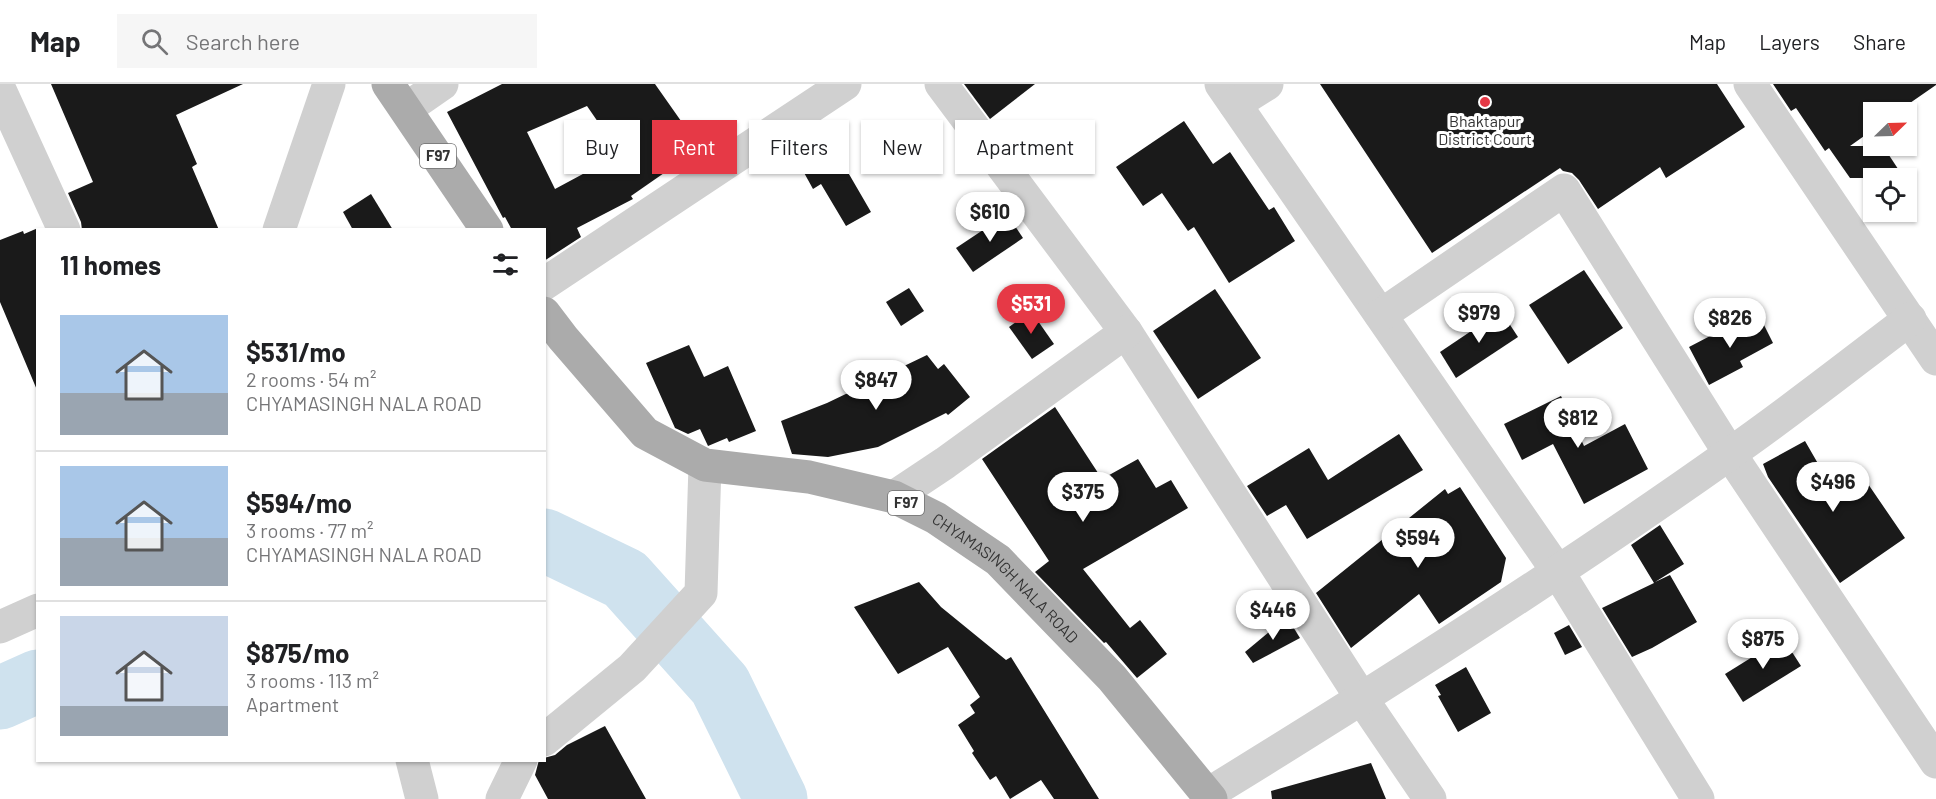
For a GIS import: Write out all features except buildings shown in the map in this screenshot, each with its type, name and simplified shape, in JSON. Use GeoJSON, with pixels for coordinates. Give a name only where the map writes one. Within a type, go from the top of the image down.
{"type":"FeatureCollection","features":[{"type":"Feature","properties":{"kind":"main road","name":"F97"},"geometry":{"type":"LineString","coordinates":[[397,97],[486,228]]}},
{"type":"Feature","properties":{"kind":"main road","name":"CHYAMASINGH NALA ROAD"},"geometry":{"type":"LineString","coordinates":[[551,334],[645,433],[705,465],[809,477],[894,496],[936,518],[998,560],[1112,678],[1209,797]]}},
{"type":"Feature","properties":{"kind":"street"},"geometry":{"type":"LineString","coordinates":[[280,228],[328,84]]}},
{"type":"Feature","properties":{"kind":"street"},"geometry":{"type":"LineString","coordinates":[[397,97],[442,84]]}},
{"type":"Feature","properties":{"kind":"street"},"geometry":{"type":"LineString","coordinates":[[546,283],[845,84]]}},
{"type":"Feature","properties":{"kind":"street"},"geometry":{"type":"LineString","coordinates":[[941,84],[1126,332],[1362,699],[1430,799]]}},
{"type":"Feature","properties":{"kind":"street"},"geometry":{"type":"LineString","coordinates":[[1267,84],[1228,94],[1558,572],[1698,799]]}},
{"type":"Feature","properties":{"kind":"street"},"geometry":{"type":"LineString","coordinates":[[1750,84],[1936,359]]}},
{"type":"Feature","properties":{"kind":"street"},"geometry":{"type":"LineString","coordinates":[[0,90],[63,228]]}},
{"type":"Feature","properties":{"kind":"street"},"geometry":{"type":"LineString","coordinates":[[1381,315],[1564,190],[1730,454],[1936,762]]}},
{"type":"Feature","properties":{"kind":"street"},"geometry":{"type":"LineString","coordinates":[[1209,797],[1558,572],[1730,454],[1910,319]]}},
{"type":"Feature","properties":{"kind":"street"},"geometry":{"type":"LineString","coordinates":[[894,496],[945,463],[1126,332]]}},
{"type":"Feature","properties":{"kind":"street"},"geometry":{"type":"LineString","coordinates":[[546,738],[632,668],[701,593],[705,465]]}},
{"type":"Feature","properties":{"kind":"street"},"geometry":{"type":"LineString","coordinates":[[0,627],[36,611]]}},
{"type":"Feature","properties":{"kind":"street"},"geometry":{"type":"LineString","coordinates":[[413,762],[422,799]]}},
{"type":"Feature","properties":{"kind":"street"},"geometry":{"type":"LineString","coordinates":[[502,799],[520,762]]}},
{"type":"Feature","properties":{"kind":"waterway"},"geometry":{"type":"LineString","coordinates":[[546,541],[625,579],[720,685],[776,799]]}},
{"type":"Feature","properties":{"kind":"waterway"},"geometry":{"type":"LineString","coordinates":[[0,698],[36,682]]}},
{"type":"Feature","properties":{"kind":"place","name":"Bhaktapur District Court"},"geometry":{"type":"Point","coordinates":[1485,102]}}]}
